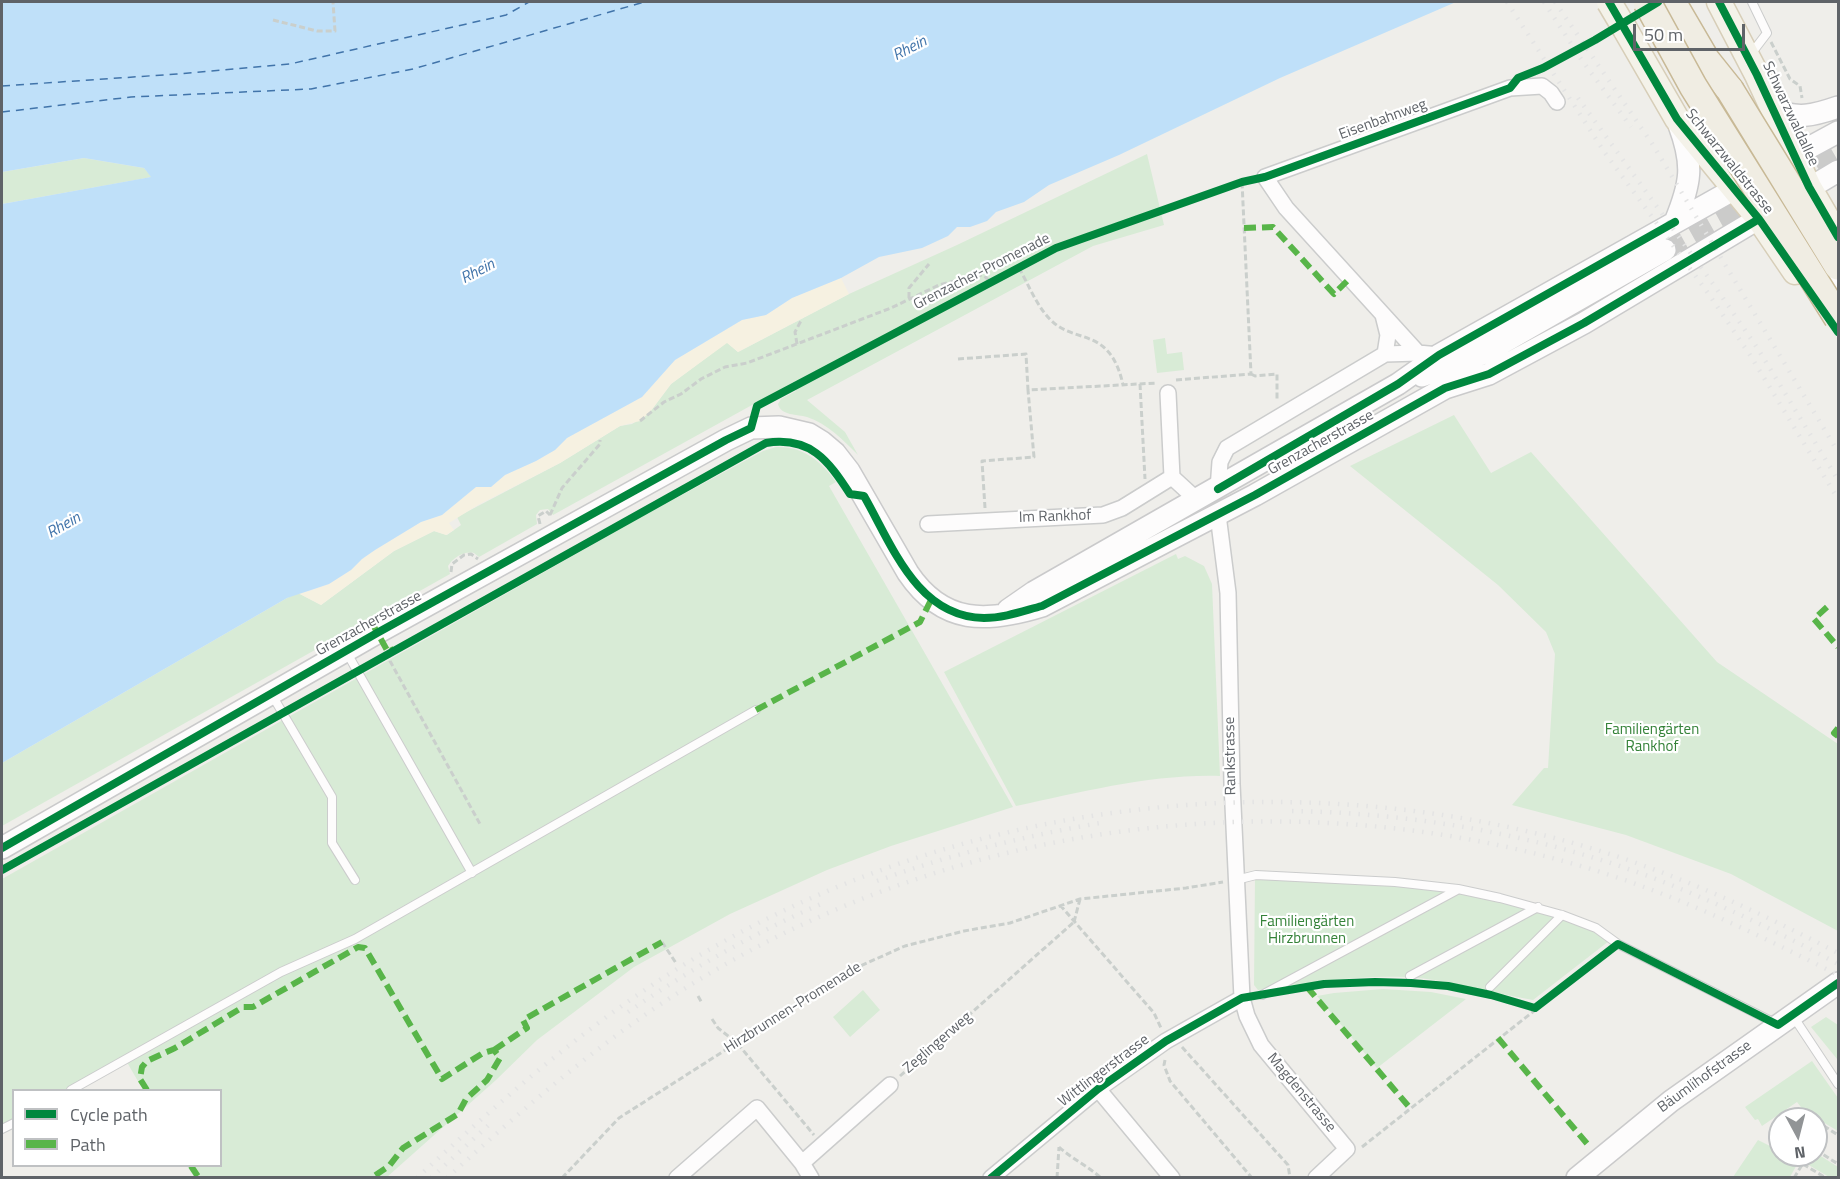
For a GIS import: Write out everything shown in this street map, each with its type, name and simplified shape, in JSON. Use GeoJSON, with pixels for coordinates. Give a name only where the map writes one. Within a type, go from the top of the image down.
{"type":"FeatureCollection","features":[{"type":"Feature","properties":{"kind":"highway"},"geometry":{"type":"LineString","coordinates":[[1632,2],[1665,54],[1693,86]]}},
{"type":"Feature","properties":{"kind":"highway"},"geometry":{"type":"LineString","coordinates":[[1647,2],[1675,49],[1693,86],[1839,318]]}},
{"type":"Feature","properties":{"kind":"highway"},"geometry":{"type":"LineString","coordinates":[[1672,2],[1706,60],[1730,90],[1839,266]]}},
{"type":"Feature","properties":{"kind":"highway"},"geometry":{"type":"LineString","coordinates":[[1686,2],[1715,51],[1730,90]]}},
{"type":"Feature","properties":{"kind":"main road","name":"Schwarzwaldstrasse"},"geometry":{"type":"LineString","coordinates":[[1609,2],[1616,31],[1677,119],[1759,219],[1839,332]]}},
{"type":"Feature","properties":{"kind":"main road","name":"Schwarzwaldallee"},"geometry":{"type":"LineString","coordinates":[[1719,2],[1748,57],[1772,110],[1782,162],[1809,187],[1839,237]]}},
{"type":"Feature","properties":{"kind":"main road"},"geometry":{"type":"LineString","coordinates":[[1772,110],[1801,117],[1839,107]]}},
{"type":"Feature","properties":{"kind":"main road"},"geometry":{"type":"LineString","coordinates":[[1676,222],[1690,171],[1687,146],[1677,119]]}},
{"type":"Feature","properties":{"kind":"main road","name":"Grenzacherstrasse"},"geometry":{"type":"LineString","coordinates":[[998,617],[1034,592],[1218,489],[1398,384],[1429,354],[1839,132]]}},
{"type":"Feature","properties":{"kind":"main road"},"geometry":{"type":"LineString","coordinates":[[1782,162],[1788,201],[1839,285]]}},
{"type":"Feature","properties":{"kind":"main road","name":"Grenzacherstrasse"},"geometry":{"type":"LineString","coordinates":[[2,848],[346,652],[751,428],[779,427],[809,434],[835,453],[849,471],[918,588],[931,600],[948,610],[982,618],[998,617],[1042,606],[1218,515],[1445,388],[1489,374],[1584,323],[1839,171]]}},
{"type":"Feature","properties":{"kind":"main road"},"geometry":{"type":"LineString","coordinates":[[1398,384],[1485,353],[1665,250]]}},
{"type":"Feature","properties":{"kind":"main road"},"geometry":{"type":"LineString","coordinates":[[1445,388],[1485,353]]}},
{"type":"Feature","properties":{"kind":"main road"},"geometry":{"type":"LineString","coordinates":[[1218,489],[1218,515]]}},
{"type":"Feature","properties":{"kind":"main road"},"geometry":{"type":"LineString","coordinates":[[1197,500],[1218,515]]}},
{"type":"Feature","properties":{"kind":"main road","name":"Bäumlihofstrasse"},"geometry":{"type":"LineString","coordinates":[[1577,1178],[1662,1108],[1839,982]]}},
{"type":"Feature","properties":{"kind":"street","name":"Eisenbahnweg"},"geometry":{"type":"LineString","coordinates":[[1265,177],[1510,88],[1542,86],[1557,102]]}},
{"type":"Feature","properties":{"kind":"street"},"geometry":{"type":"LineString","coordinates":[[1265,177],[1286,208],[1383,315],[1429,354]]}},
{"type":"Feature","properties":{"kind":"street"},"geometry":{"type":"LineString","coordinates":[[1383,315],[1388,335],[1385,354]]}},
{"type":"Feature","properties":{"kind":"street","name":"Grenzacherstrasse"},"geometry":{"type":"LineString","coordinates":[[1218,489],[1220,462],[1227,448],[1385,354],[1429,354]]}},
{"type":"Feature","properties":{"kind":"street"},"geometry":{"type":"LineString","coordinates":[[1165,386],[1172,477],[1197,500]]}},
{"type":"Feature","properties":{"kind":"street","name":"Im Rankhof"},"geometry":{"type":"LineString","coordinates":[[928,524],[1103,515],[1122,508],[1172,477]]}},
{"type":"Feature","properties":{"kind":"street","name":"Rankstrasse"},"geometry":{"type":"LineString","coordinates":[[1218,515],[1228,593],[1232,784],[1242,999]]}},
{"type":"Feature","properties":{"kind":"street","name":"Wittlingerstrasse"},"geometry":{"type":"LineString","coordinates":[[991,1178],[1098,1089],[1166,1041],[1242,999]]}},
{"type":"Feature","properties":{"kind":"street","name":"Magdenstrasse"},"geometry":{"type":"LineString","coordinates":[[1242,999],[1247,1016],[1261,1045],[1347,1149]]}},
{"type":"Feature","properties":{"kind":"street","name":"Zeglingerweg"},"geometry":{"type":"LineString","coordinates":[[802,1163],[890,1085]]}},
{"type":"Feature","properties":{"kind":"street"},"geometry":{"type":"LineString","coordinates":[[1098,1089],[1172,1178]]}},
{"type":"Feature","properties":{"kind":"street"},"geometry":{"type":"LineString","coordinates":[[677,1178],[757,1108],[812,1178]]}},
{"type":"Feature","properties":{"kind":"street"},"geometry":{"type":"LineString","coordinates":[[1316,1178],[1347,1149]]}},
{"type":"Feature","properties":{"kind":"lane"},"geometry":{"type":"LineString","coordinates":[[1748,57],[1767,33],[1752,2]]}},
{"type":"Feature","properties":{"kind":"lane"},"geometry":{"type":"LineString","coordinates":[[346,652],[472,873]]}},
{"type":"Feature","properties":{"kind":"lane"},"geometry":{"type":"LineString","coordinates":[[272,695],[332,797],[332,843],[355,880]]}},
{"type":"Feature","properties":{"kind":"lane"},"geometry":{"type":"LineString","coordinates":[[73,1089],[281,972],[355,939],[756,710]]}},
{"type":"Feature","properties":{"kind":"lane"},"geometry":{"type":"LineString","coordinates":[[1236,880],[1256,875],[1395,882],[1458,889],[1538,907],[1562,915],[1596,928],[1618,944],[1785,1020],[1839,1084]]}},
{"type":"Feature","properties":{"kind":"lane"},"geometry":{"type":"LineString","coordinates":[[1262,995],[1458,889]]}},
{"type":"Feature","properties":{"kind":"lane"},"geometry":{"type":"LineString","coordinates":[[1410,976],[1538,907]]}},
{"type":"Feature","properties":{"kind":"lane"},"geometry":{"type":"LineString","coordinates":[[1490,987],[1562,915]]}},
{"type":"Feature","properties":{"kind":"path"},"geometry":{"type":"LineString","coordinates":[[273,20],[316,31],[335,31],[333,2]]}},
{"type":"Feature","properties":{"kind":"path"},"geometry":{"type":"LineString","coordinates":[[1595,40],[1616,31]]}},
{"type":"Feature","properties":{"kind":"path"},"geometry":{"type":"LineString","coordinates":[[1767,33],[1790,80],[1800,86],[1802,100]]}},
{"type":"Feature","properties":{"kind":"path"},"geometry":{"type":"LineString","coordinates":[[1242,182],[1251,374]]}},
{"type":"Feature","properties":{"kind":"path"},"geometry":{"type":"LineString","coordinates":[[909,298],[909,288],[929,264]]}},
{"type":"Feature","properties":{"kind":"path"},"geometry":{"type":"LineString","coordinates":[[1019,268],[1046,315],[1058,326],[1094,340],[1107,350],[1116,363],[1123,385]]}},
{"type":"Feature","properties":{"kind":"path"},"geometry":{"type":"LineString","coordinates":[[640,421],[664,402],[725,367],[747,363],[891,308],[939,285],[978,275],[984,276],[991,282]]}},
{"type":"Feature","properties":{"kind":"path"},"geometry":{"type":"LineString","coordinates":[[796,344],[795,332],[802,319]]}},
{"type":"Feature","properties":{"kind":"path"},"geometry":{"type":"LineString","coordinates":[[958,358],[1026,354],[1034,457],[982,461],[986,520]]}},
{"type":"Feature","properties":{"kind":"path"},"geometry":{"type":"LineString","coordinates":[[1028,390],[1140,384],[1165,386],[1181,379],[1277,374],[1278,401],[1271,411]]}},
{"type":"Feature","properties":{"kind":"path"},"geometry":{"type":"LineString","coordinates":[[1140,384],[1145,481],[1149,491]]}},
{"type":"Feature","properties":{"kind":"path"},"geometry":{"type":"LineString","coordinates":[[540,526],[538,516],[546,512],[551,517],[562,488],[600,444],[600,440]]}},
{"type":"Feature","properties":{"kind":"path"},"geometry":{"type":"LineString","coordinates":[[452,575],[452,564],[459,558],[471,554],[479,560]]}},
{"type":"Feature","properties":{"kind":"path"},"geometry":{"type":"LineString","coordinates":[[357,670],[388,652],[390,661],[480,824]]}},
{"type":"Feature","properties":{"kind":"path"},"geometry":{"type":"LineString","coordinates":[[1074,922],[1080,899]]}},
{"type":"Feature","properties":{"kind":"path"},"geometry":{"type":"LineString","coordinates":[[1060,905],[1074,922]]}},
{"type":"Feature","properties":{"kind":"path"},"geometry":{"type":"LineString","coordinates":[[662,942],[676,963]]}},
{"type":"Feature","properties":{"kind":"path"},"geometry":{"type":"LineString","coordinates":[[1347,1149],[1357,1150],[1618,944]]}},
{"type":"Feature","properties":{"kind":"path"},"geometry":{"type":"LineString","coordinates":[[1298,988],[1324,984],[1375,982],[1448,986],[1491,995],[1535,1008]]}},
{"type":"Feature","properties":{"kind":"path"},"geometry":{"type":"LineString","coordinates":[[698,996],[702,1003]]}},
{"type":"Feature","properties":{"kind":"path"},"geometry":{"type":"LineString","coordinates":[[712,1019],[718,1028],[737,1043],[823,1145]]}},
{"type":"Feature","properties":{"kind":"path"},"geometry":{"type":"LineString","coordinates":[[1166,1041],[1183,1047],[1288,1165],[1290,1178]]}},
{"type":"Feature","properties":{"kind":"path"},"geometry":{"type":"LineString","coordinates":[[1049,1130],[1059,1147],[1089,1166],[1101,1178]]}},
{"type":"Feature","properties":{"kind":"path"},"geometry":{"type":"LineString","coordinates":[[1057,1178],[1059,1147]]}},
{"type":"Feature","properties":{"kind":"path"},"geometry":{"type":"LineString","coordinates":[[1808,1167],[1826,1178]]}},
{"type":"Feature","properties":{"kind":"green space"},"geometry":{"type":"Polygon","coordinates":[[[1147,154],[1164,225],[1093,246],[807,400],[845,432],[858,455],[822,424],[807,417],[782,411],[778,404],[781,399],[796,391],[790,384],[553,515],[548,509],[540,510],[536,515],[537,524],[479,557],[474,553],[460,555],[448,566],[450,574],[2,826],[2,763],[287,598],[298,593],[321,605],[394,551],[434,531],[447,535],[461,525],[457,517],[560,463],[620,426],[632,424],[650,412],[671,384],[727,342],[738,352],[849,294],[1147,154]]]}},
{"type":"Feature","properties":{"kind":"green space"},"geometry":{"type":"Polygon","coordinates":[[[84,158],[144,168],[152,177],[2,204],[2,172],[84,158]]]}},
{"type":"Feature","properties":{"kind":"green space"},"geometry":{"type":"Polygon","coordinates":[[[1165,338],[1167,354],[1182,352],[1184,370],[1157,373],[1153,340],[1165,338]]]}},
{"type":"Feature","properties":{"kind":"green space","name":"Familiengärten Rankhof"},"geometry":{"type":"Polygon","coordinates":[[[1454,415],[1491,473],[1531,452],[1717,662],[1838,744],[1838,931],[1731,874],[1626,835],[1512,805],[1544,768],[1548,768],[1555,654],[1546,632],[1498,585],[1350,466],[1454,415]]]}},
{"type":"Feature","properties":{"kind":"green space"},"geometry":{"type":"Polygon","coordinates":[[[786,447],[803,452],[818,461],[836,482],[829,486],[1013,807],[891,846],[827,870],[730,914],[634,967],[537,1040],[496,1080],[387,1177],[194,1177],[188,1167],[222,1167],[222,1089],[142,1089],[124,1057],[66,1089],[12,1089],[12,1120],[2,1126],[2,879],[645,515],[763,451],[786,447]]]}},
{"type":"Feature","properties":{"kind":"green space"},"geometry":{"type":"Polygon","coordinates":[[[1176,554],[1178,559],[1185,556],[1204,566],[1212,584],[1220,776],[1143,781],[1016,806],[944,672],[1176,554]]]}},
{"type":"Feature","properties":{"kind":"green space","name":"Familiengärten Hirzbrunnen"},"geometry":{"type":"Polygon","coordinates":[[[1255,877],[1394,884],[1459,892],[1563,918],[1582,925],[1609,941],[1533,1000],[1453,983],[1405,977],[1350,978],[1258,990],[1254,985],[1255,877]]]}},
{"type":"Feature","properties":{"kind":"green space"},"geometry":{"type":"Polygon","coordinates":[[[1383,989],[1431,992],[1466,999],[1377,1068],[1317,996],[1383,989]]]}},
{"type":"Feature","properties":{"kind":"green space"},"geometry":{"type":"Polygon","coordinates":[[[863,990],[880,1010],[850,1037],[833,1017],[863,990]]]}},
{"type":"Feature","properties":{"kind":"green space"},"geometry":{"type":"Polygon","coordinates":[[[1826,1017],[1838,1025],[1838,1070],[1837,1059],[1811,1027],[1826,1017]]]}},
{"type":"Feature","properties":{"kind":"green space"},"geometry":{"type":"Polygon","coordinates":[[[1812,1061],[1838,1098],[1838,1131],[1828,1125],[1828,1107],[1801,1107],[1797,1102],[1790,1107],[1768,1107],[1768,1122],[1762,1126],[1745,1107],[1812,1061]]]}},
{"type":"Feature","properties":{"kind":"green space"},"geometry":{"type":"Polygon","coordinates":[[[1758,1140],[1768,1145],[1768,1167],[1796,1167],[1790,1177],[1733,1177],[1758,1140]]]}},
{"type":"Feature","properties":{"kind":"green space"},"geometry":{"type":"Polygon","coordinates":[[[1828,1161],[1838,1167],[1838,1177],[1829,1177],[1812,1167],[1828,1167],[1828,1161]]]}},
{"type":"Feature","properties":{"kind":"sand"},"geometry":{"type":"Polygon","coordinates":[[[841,278],[849,294],[738,352],[727,343],[671,384],[650,412],[640,421],[620,426],[560,463],[478,505],[449,523],[454,530],[446,535],[434,531],[394,551],[321,605],[298,593],[329,584],[351,570],[375,550],[421,522],[442,515],[476,487],[491,487],[505,475],[555,450],[567,438],[642,397],[675,360],[742,320],[766,315],[792,298],[841,278]]]}},
{"type":"Feature","properties":{"kind":"water","name":"Rhein"},"geometry":{"type":"Polygon","coordinates":[[[2,2],[1456,2],[1280,78],[1119,155],[1049,185],[1024,202],[996,212],[987,221],[970,227],[957,227],[948,236],[922,248],[879,257],[841,278],[792,298],[766,315],[742,320],[675,360],[642,397],[567,438],[555,450],[505,475],[491,487],[476,487],[442,515],[421,522],[375,550],[351,570],[329,584],[287,598],[2,763],[2,204],[151,177],[144,168],[84,158],[2,172],[2,2]]]}},
{"type":"Feature","properties":{"kind":"ferry route"},"geometry":{"type":"LineString","coordinates":[[2,86],[290,64],[506,15],[529,2]]}},
{"type":"Feature","properties":{"kind":"ferry route"},"geometry":{"type":"LineString","coordinates":[[2,112],[131,97],[311,89],[413,69],[644,2]]}},
{"type":"Feature","properties":{"kind":"tunnel"},"geometry":{"type":"LineString","coordinates":[[1789,180],[1838,152]]}},
{"type":"Feature","properties":{"kind":"tunnel"},"geometry":{"type":"LineString","coordinates":[[1665,250],[1760,197]]}},
{"type":"Feature","properties":{"kind":"railway"},"geometry":{"type":"LineString","coordinates":[[1507,2],[1605,153],[1708,293],[1750,355],[1838,499]]}},
{"type":"Feature","properties":{"kind":"railway"},"geometry":{"type":"LineString","coordinates":[[1544,2],[1581,59],[1631,127]]}},
{"type":"Feature","properties":{"kind":"railway"},"geometry":{"type":"LineString","coordinates":[[1555,2],[1653,145],[1838,452]]}},
{"type":"Feature","properties":{"kind":"railway"},"geometry":{"type":"LineString","coordinates":[[1578,98],[1758,349],[1838,480]]}},
{"type":"Feature","properties":{"kind":"railway"},"geometry":{"type":"LineString","coordinates":[[417,1178],[546,1064],[614,1012],[685,964],[788,909],[896,865],[1009,832],[1124,811],[1240,802],[1357,805],[1473,820],[1620,857],[1746,908],[1838,953]]}},
{"type":"Feature","properties":{"kind":"railway"},"geometry":{"type":"LineString","coordinates":[[1292,811],[1386,816],[1433,822],[1572,851],[1661,881],[1706,900],[1773,930],[1838,964]]}},
{"type":"Feature","properties":{"kind":"railway"},"geometry":{"type":"LineString","coordinates":[[877,881],[990,846],[1106,822]]}},
{"type":"Feature","properties":{"kind":"railway"},"geometry":{"type":"LineString","coordinates":[[447,1178],[565,1075],[659,1005],[692,984],[795,928],[903,884],[1016,851],[1131,830],[1247,822],[1364,825],[1480,841],[1626,880],[1688,904],[1838,975]]}},
{"type":"Feature","properties":{"kind":"railway"},"geometry":{"type":"LineString","coordinates":[[628,1012],[674,981],[722,953],[821,904]]}},
{"type":"Feature","properties":{"kind":"railway"},"geometry":{"type":"LineString","coordinates":[[431,1178],[493,1121]]}},
{"type":"Feature","properties":{"kind":"marked path"},"geometry":{"type":"LineString","coordinates":[[1244,228],[1273,227],[1334,294],[1350,278]]}},
{"type":"Feature","properties":{"kind":"marked path"},"geometry":{"type":"LineString","coordinates":[[756,710],[920,622],[931,600]]}},
{"type":"Feature","properties":{"kind":"marked path"},"geometry":{"type":"LineString","coordinates":[[1827,607],[1814,619],[1838,647]]}},
{"type":"Feature","properties":{"kind":"marked path"},"geometry":{"type":"LineString","coordinates":[[372,623],[388,652],[394,649]]}},
{"type":"Feature","properties":{"kind":"marked path"},"geometry":{"type":"LineString","coordinates":[[1838,728],[1834,733],[1838,736]]}},
{"type":"Feature","properties":{"kind":"marked path"},"geometry":{"type":"LineString","coordinates":[[494,1050],[527,1028],[523,1020],[662,942]]}},
{"type":"Feature","properties":{"kind":"marked path"},"geometry":{"type":"LineString","coordinates":[[146,1089],[140,1079],[142,1067],[147,1061],[175,1048],[243,1007],[253,1007],[358,947],[365,948],[442,1079],[483,1053],[494,1050],[500,1058],[487,1080],[466,1099],[458,1114],[403,1148],[389,1166],[371,1178]]}},
{"type":"Feature","properties":{"kind":"marked path"},"geometry":{"type":"LineString","coordinates":[[1307,987],[1410,1108]]}},
{"type":"Feature","properties":{"kind":"marked path"},"geometry":{"type":"LineString","coordinates":[[1498,1038],[1589,1146]]}},
{"type":"Feature","properties":{"kind":"marked path"},"geometry":{"type":"LineString","coordinates":[[192,1167],[199,1178]]}},
{"type":"Feature","properties":{"kind":"cycle path"},"geometry":{"type":"LineString","coordinates":[[1609,2],[1677,119],[1759,219],[1838,332]]}},
{"type":"Feature","properties":{"kind":"cycle path","name":"Grenzacher-Promenade"},"geometry":{"type":"LineString","coordinates":[[2,848],[377,633],[751,428],[757,406],[1056,248],[1242,182],[1265,177],[1510,88],[1518,78],[1543,68],[1595,40],[1658,2]]}},
{"type":"Feature","properties":{"kind":"cycle path"},"geometry":{"type":"LineString","coordinates":[[1719,2],[1757,75],[1809,187],[1838,237]]}},
{"type":"Feature","properties":{"kind":"cycle path"},"geometry":{"type":"LineString","coordinates":[[2,870],[766,443],[795,443],[806,447],[825,461],[850,494],[864,496],[909,575],[924,592],[941,605],[961,614],[984,618],[1006,616],[1042,606],[1255,495],[1445,388],[1489,374],[1584,323],[1759,219]]}},
{"type":"Feature","properties":{"kind":"cycle path"},"geometry":{"type":"LineString","coordinates":[[1218,489],[1398,384],[1439,355],[1675,222]]}},
{"type":"Feature","properties":{"kind":"cycle path"},"geometry":{"type":"LineString","coordinates":[[991,1178],[1098,1089],[1166,1041],[1242,998],[1324,984],[1411,983],[1448,986],[1491,995],[1535,1008],[1618,944],[1778,1025],[1838,983]]}}]}
